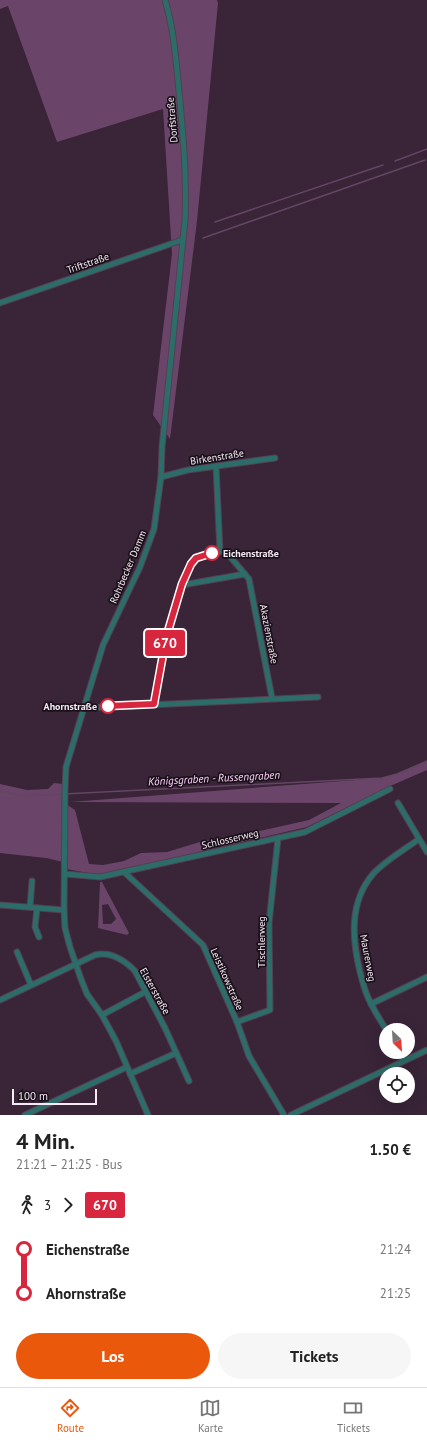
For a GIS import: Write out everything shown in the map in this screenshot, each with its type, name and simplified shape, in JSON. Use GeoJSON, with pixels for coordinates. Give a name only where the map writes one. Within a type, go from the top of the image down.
{"type":"FeatureCollection","features":[{"type":"Feature","properties":{"kind":"street","name":"Dorfstraße"},"geometry":{"type":"LineString","coordinates":[[165,0],[174,44],[184,158],[186,195],[182,240]]}},
{"type":"Feature","properties":{"kind":"street","name":"Triftstraße"},"geometry":{"type":"LineString","coordinates":[[0,303],[182,240]]}},
{"type":"Feature","properties":{"kind":"street","name":"Rohrbecker Damm"},"geometry":{"type":"LineString","coordinates":[[148,1115],[116,1042],[102,1015],[87,994],[75,964],[65,928],[64,800],[66,767],[103,645],[140,567],[154,529],[161,477],[162,447],[182,240]]}},
{"type":"Feature","properties":{"kind":"street","name":"Birkenstraße"},"geometry":{"type":"LineString","coordinates":[[161,477],[188,470],[275,458]]}},
{"type":"Feature","properties":{"kind":"street"},"geometry":{"type":"LineString","coordinates":[[154,704],[166,638],[182,584],[191,564],[196,558],[220,551],[216,466]]}},
{"type":"Feature","properties":{"kind":"street","name":"Akazienstraße"},"geometry":{"type":"LineString","coordinates":[[220,551],[227,553],[249,579],[272,698]]}},
{"type":"Feature","properties":{"kind":"street"},"geometry":{"type":"LineString","coordinates":[[182,584],[245,574]]}},
{"type":"Feature","properties":{"kind":"street"},"geometry":{"type":"LineString","coordinates":[[84,708],[318,697]]}},
{"type":"Feature","properties":{"kind":"street","name":"Schlosserweg"},"geometry":{"type":"LineString","coordinates":[[65,873],[100,877],[305,832],[390,789]]}},
{"type":"Feature","properties":{"kind":"street"},"geometry":{"type":"LineString","coordinates":[[398,803],[427,852]]}},
{"type":"Feature","properties":{"kind":"street","name":"Tischlerweg"},"geometry":{"type":"LineString","coordinates":[[237,1022],[270,1010],[269,924],[278,838]]}},
{"type":"Feature","properties":{"kind":"street","name":"Maurerweg"},"geometry":{"type":"LineString","coordinates":[[382,1023],[365,990],[354,939],[354,919],[357,904],[362,892],[381,866],[419,839]]}},
{"type":"Feature","properties":{"kind":"street","name":"Leistikowstraße"},"geometry":{"type":"LineString","coordinates":[[124,872],[203,945],[237,1022],[249,1056],[284,1115]]}},
{"type":"Feature","properties":{"kind":"street"},"geometry":{"type":"LineString","coordinates":[[30,907],[32,881]]}},
{"type":"Feature","properties":{"kind":"street"},"geometry":{"type":"LineString","coordinates":[[0,905],[64,910]]}},
{"type":"Feature","properties":{"kind":"street"},"geometry":{"type":"LineString","coordinates":[[37,908],[35,927],[39,937]]}},
{"type":"Feature","properties":{"kind":"street"},"geometry":{"type":"LineString","coordinates":[[17,952],[31,985]]}},
{"type":"Feature","properties":{"kind":"street","name":"Elsterstraße"},"geometry":{"type":"LineString","coordinates":[[0,1000],[101,953],[120,958],[135,972],[165,1028],[189,1081]]}},
{"type":"Feature","properties":{"kind":"street"},"geometry":{"type":"LineString","coordinates":[[371,1004],[427,977]]}},
{"type":"Feature","properties":{"kind":"street"},"geometry":{"type":"LineString","coordinates":[[102,1015],[145,992]]}},
{"type":"Feature","properties":{"kind":"street"},"geometry":{"type":"LineString","coordinates":[[291,1115],[427,1050]]}},
{"type":"Feature","properties":{"kind":"street"},"geometry":{"type":"LineString","coordinates":[[130,1074],[176,1053]]}},
{"type":"Feature","properties":{"kind":"street"},"geometry":{"type":"LineString","coordinates":[[25,1115],[127,1067]]}},
{"type":"Feature","properties":{"kind":"shaded area"},"geometry":{"type":"Polygon","coordinates":[[[0,0],[217,0],[218,3],[197,221],[170,439],[153,415],[172,254],[163,109],[57,142],[8,6],[0,9],[0,0]]]}},
{"type":"Feature","properties":{"kind":"shaded area"},"geometry":{"type":"Polygon","coordinates":[[[427,761],[427,770],[388,787],[307,827],[99,875],[66,869],[63,862],[46,858],[0,853],[0,784],[27,790],[48,789],[54,783],[63,784],[63,802],[75,810],[89,864],[103,865],[124,861],[141,853],[167,852],[203,841],[246,834],[309,820],[341,803],[70,802],[382,778],[397,774],[427,761]]]}},
{"type":"Feature","properties":{"kind":"shaded area"},"geometry":{"type":"Polygon","coordinates":[[[100,882],[102,882],[129,933],[127,935],[98,928],[100,882]],[[108,904],[102,905],[103,924],[111,924],[116,919],[108,904]]]}},
{"type":"Feature","properties":{"kind":"waterway"},"geometry":{"type":"LineString","coordinates":[[395,161],[427,149]]}},
{"type":"Feature","properties":{"kind":"waterway"},"geometry":{"type":"LineString","coordinates":[[203,238],[425,160]]}},
{"type":"Feature","properties":{"kind":"waterway"},"geometry":{"type":"LineString","coordinates":[[215,222],[383,165]]}},
{"type":"Feature","properties":{"kind":"waterway","name":"Königsgraben - Russengraben"},"geometry":{"type":"LineString","coordinates":[[0,791],[24,796],[382,778],[397,774],[427,761]]}},
{"type":"Feature","properties":{"kind":"bus line","name":"670"},"geometry":{"type":"LineString","coordinates":[[108,706],[154,704],[166,638],[182,584],[191,564],[196,558],[212,553]]}},
{"type":"Feature","properties":{"kind":"place","name":"Eichenstraße"},"geometry":{"type":"Point","coordinates":[212,553]}},
{"type":"Feature","properties":{"kind":"place","name":"Ahornstraße"},"geometry":{"type":"Point","coordinates":[108,706]}}]}
